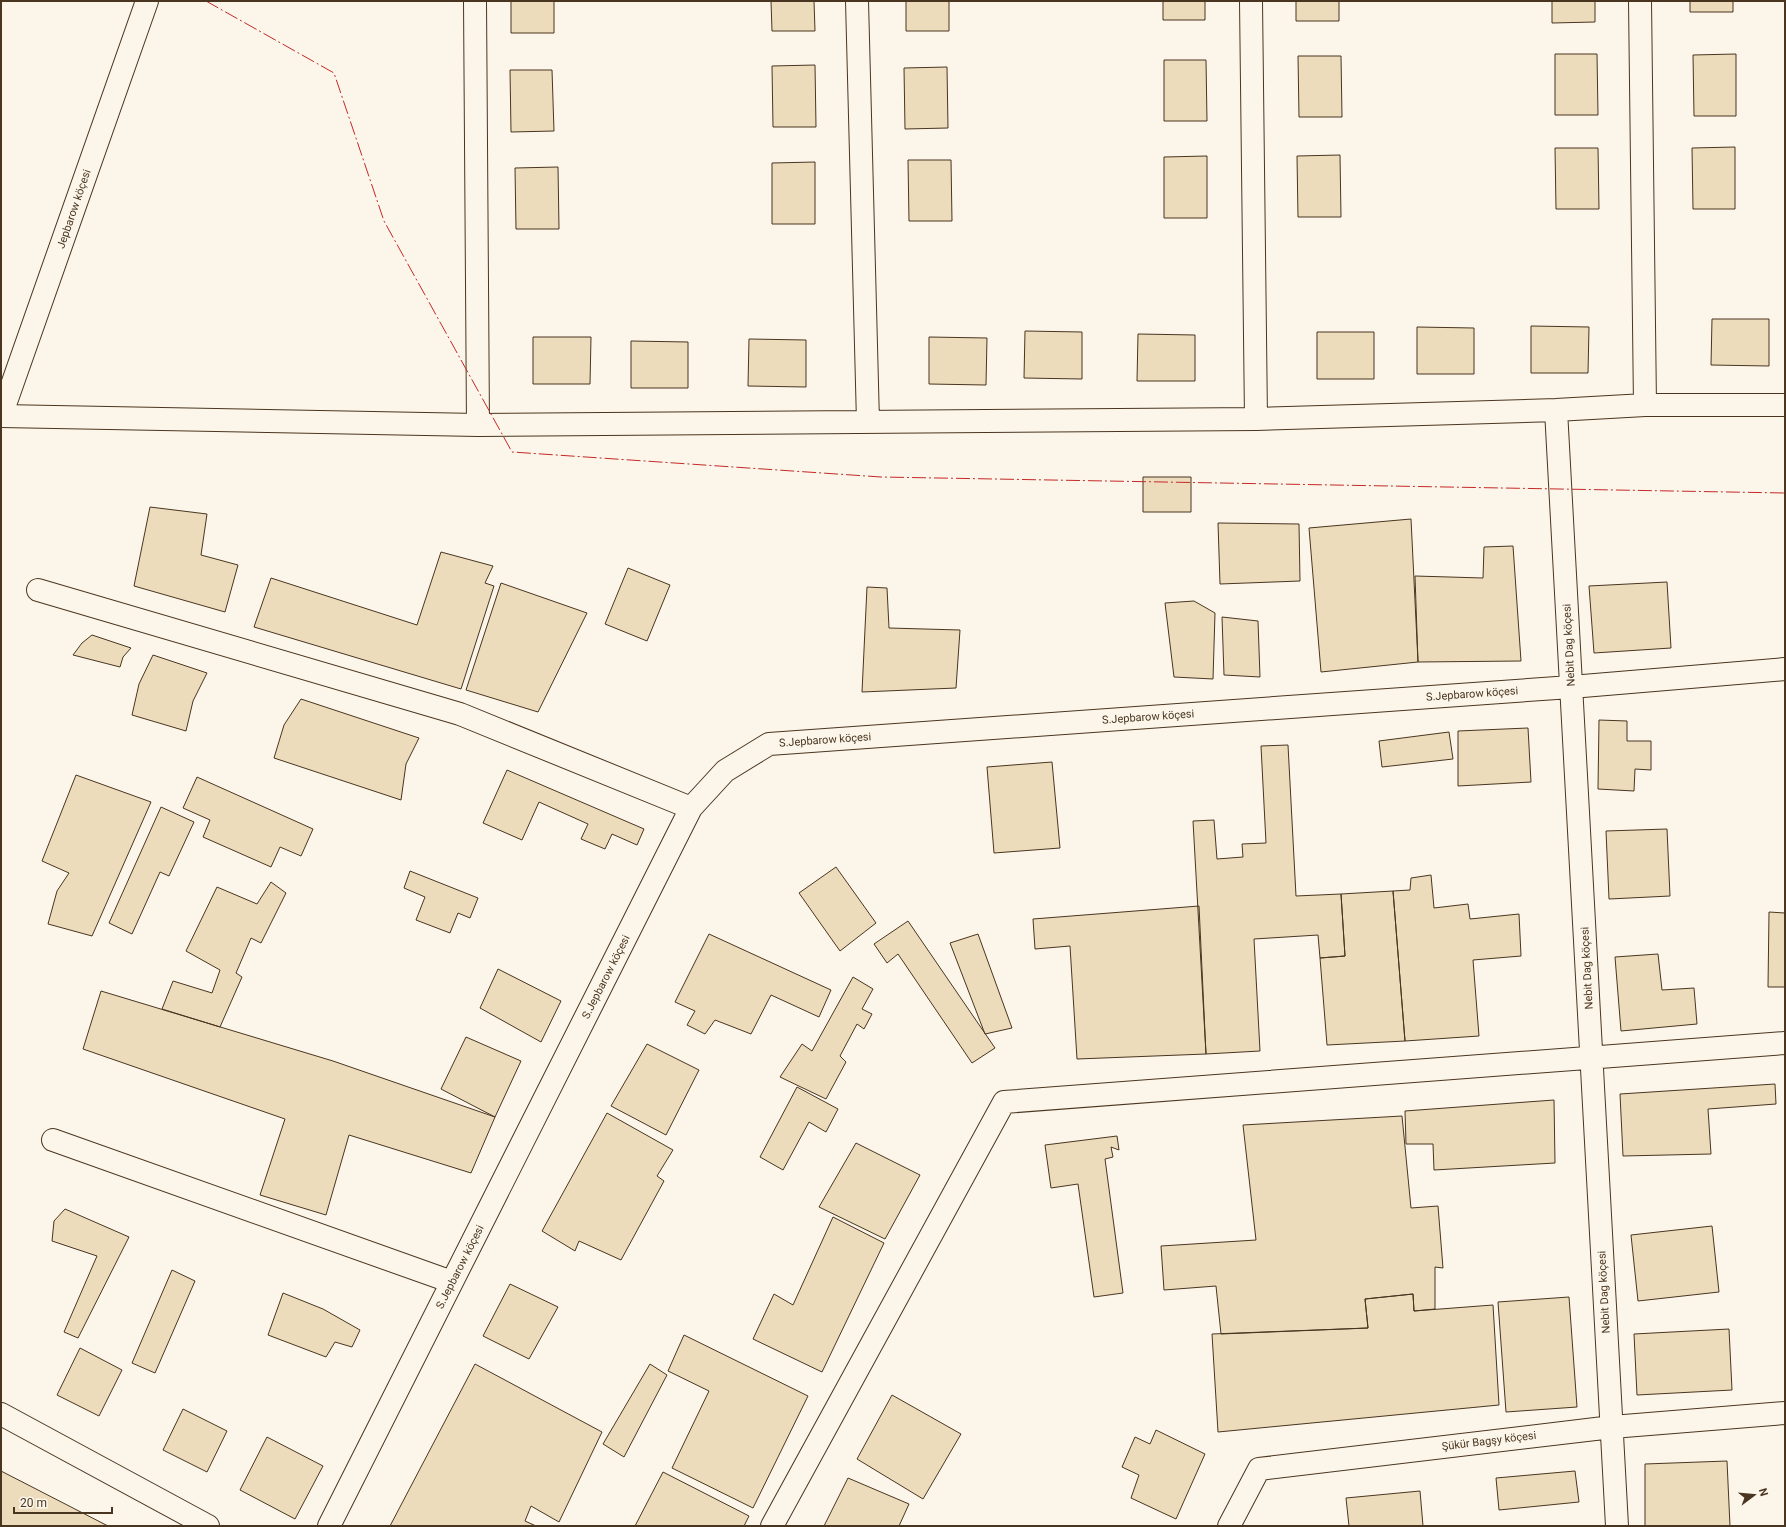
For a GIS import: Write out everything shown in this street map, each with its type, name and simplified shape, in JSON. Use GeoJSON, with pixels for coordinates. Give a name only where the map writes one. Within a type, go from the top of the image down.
{"type":"FeatureCollection","features":[{"type":"Feature","properties":{"kind":"street","name":"Jepbarow köçesi"},"geometry":{"type":"LineString","coordinates":[[1,416],[147,1]]}},
{"type":"Feature","properties":{"kind":"street"},"geometry":{"type":"LineString","coordinates":[[475,1],[478,425]]}},
{"type":"Feature","properties":{"kind":"street"},"geometry":{"type":"LineString","coordinates":[[857,1],[868,422]]}},
{"type":"Feature","properties":{"kind":"street"},"geometry":{"type":"LineString","coordinates":[[1251,1],[1256,419]]}},
{"type":"Feature","properties":{"kind":"street"},"geometry":{"type":"LineString","coordinates":[[1640,1],[1645,405]]}},
{"type":"Feature","properties":{"kind":"street"},"geometry":{"type":"LineString","coordinates":[[1,416],[478,425],[1256,419],[1556,410],[1645,405],[1785,405]]}},
{"type":"Feature","properties":{"kind":"street","name":"Nebit Dag köçesi"},"geometry":{"type":"LineString","coordinates":[[1556,410],[1617,1526]]}},
{"type":"Feature","properties":{"kind":"street"},"geometry":{"type":"LineString","coordinates":[[38,590],[460,714],[691,808]]}},
{"type":"Feature","properties":{"kind":"street","name":"S.Jepbarow köçesi"},"geometry":{"type":"LineString","coordinates":[[329,1526],[691,808],[725,771],[769,744],[1571,687],[1785,669]]}},
{"type":"Feature","properties":{"kind":"street"},"geometry":{"type":"LineString","coordinates":[[772,1526],[1004,1102],[1785,1044]]}},
{"type":"Feature","properties":{"kind":"street"},"geometry":{"type":"LineString","coordinates":[[53,1140],[452,1282]]}},
{"type":"Feature","properties":{"kind":"street","name":"Şükür Bagşy köçesi"},"geometry":{"type":"LineString","coordinates":[[1229,1526],[1259,1468],[1612,1427],[1785,1413]]}},
{"type":"Feature","properties":{"kind":"street"},"geometry":{"type":"LineString","coordinates":[[1,1414],[208,1526]]}},
{"type":"Feature","properties":{"kind":"building"},"geometry":{"type":"Polygon","coordinates":[[[511,1],[554,1],[554,33],[511,33],[511,1]]]}},
{"type":"Feature","properties":{"kind":"building"},"geometry":{"type":"Polygon","coordinates":[[[771,1],[814,1],[815,31],[772,31],[771,1]]]}},
{"type":"Feature","properties":{"kind":"building"},"geometry":{"type":"Polygon","coordinates":[[[906,1],[949,1],[949,31],[906,31],[906,1]]]}},
{"type":"Feature","properties":{"kind":"building"},"geometry":{"type":"Polygon","coordinates":[[[1163,1],[1205,1],[1205,20],[1163,20],[1163,1]]]}},
{"type":"Feature","properties":{"kind":"building"},"geometry":{"type":"Polygon","coordinates":[[[1296,1],[1339,1],[1339,21],[1296,21],[1296,1]]]}},
{"type":"Feature","properties":{"kind":"building"},"geometry":{"type":"Polygon","coordinates":[[[1552,1],[1595,1],[1595,22],[1552,23],[1552,1]]]}},
{"type":"Feature","properties":{"kind":"building"},"geometry":{"type":"Polygon","coordinates":[[[1690,1],[1733,1],[1733,12],[1690,12],[1690,1]]]}},
{"type":"Feature","properties":{"kind":"building"},"geometry":{"type":"Polygon","coordinates":[[[1555,54],[1597,54],[1598,115],[1555,115],[1555,54]]]}},
{"type":"Feature","properties":{"kind":"building"},"geometry":{"type":"Polygon","coordinates":[[[1736,54],[1736,116],[1694,116],[1693,55],[1736,54]]]}},
{"type":"Feature","properties":{"kind":"building"},"geometry":{"type":"Polygon","coordinates":[[[1298,56],[1341,56],[1342,117],[1299,117],[1298,56]]]}},
{"type":"Feature","properties":{"kind":"building"},"geometry":{"type":"Polygon","coordinates":[[[1164,60],[1206,60],[1207,121],[1164,121],[1164,60]]]}},
{"type":"Feature","properties":{"kind":"building"},"geometry":{"type":"Polygon","coordinates":[[[815,65],[816,127],[773,127],[772,66],[815,65]]]}},
{"type":"Feature","properties":{"kind":"building"},"geometry":{"type":"Polygon","coordinates":[[[947,67],[948,128],[905,129],[904,68],[947,67]]]}},
{"type":"Feature","properties":{"kind":"building"},"geometry":{"type":"Polygon","coordinates":[[[510,70],[552,70],[554,131],[511,132],[510,70]]]}},
{"type":"Feature","properties":{"kind":"building"},"geometry":{"type":"Polygon","coordinates":[[[1735,147],[1735,209],[1693,209],[1692,148],[1735,147]]]}},
{"type":"Feature","properties":{"kind":"building"},"geometry":{"type":"Polygon","coordinates":[[[1555,148],[1598,148],[1599,209],[1556,209],[1555,148]]]}},
{"type":"Feature","properties":{"kind":"building"},"geometry":{"type":"Polygon","coordinates":[[[1340,155],[1341,217],[1298,217],[1297,156],[1340,155]]]}},
{"type":"Feature","properties":{"kind":"building"},"geometry":{"type":"Polygon","coordinates":[[[1207,156],[1207,218],[1164,218],[1164,157],[1207,156]]]}},
{"type":"Feature","properties":{"kind":"building"},"geometry":{"type":"Polygon","coordinates":[[[908,160],[951,160],[952,221],[909,221],[908,160]]]}},
{"type":"Feature","properties":{"kind":"building"},"geometry":{"type":"Polygon","coordinates":[[[815,162],[815,224],[772,224],[772,163],[815,162]]]}},
{"type":"Feature","properties":{"kind":"building"},"geometry":{"type":"Polygon","coordinates":[[[558,167],[559,229],[516,229],[515,168],[558,167]]]}},
{"type":"Feature","properties":{"kind":"building"},"geometry":{"type":"Polygon","coordinates":[[[1712,319],[1769,319],[1769,366],[1711,365],[1712,319]]]}},
{"type":"Feature","properties":{"kind":"building"},"geometry":{"type":"Polygon","coordinates":[[[1531,326],[1589,327],[1588,373],[1531,373],[1531,326]]]}},
{"type":"Feature","properties":{"kind":"building"},"geometry":{"type":"Polygon","coordinates":[[[1417,327],[1474,328],[1474,374],[1417,374],[1417,327]]]}},
{"type":"Feature","properties":{"kind":"building"},"geometry":{"type":"Polygon","coordinates":[[[1025,331],[1082,332],[1082,379],[1024,378],[1025,331]]]}},
{"type":"Feature","properties":{"kind":"building"},"geometry":{"type":"Polygon","coordinates":[[[1317,332],[1374,332],[1374,379],[1317,379],[1317,332]]]}},
{"type":"Feature","properties":{"kind":"building"},"geometry":{"type":"Polygon","coordinates":[[[1138,334],[1195,335],[1195,381],[1137,381],[1138,334]]]}},
{"type":"Feature","properties":{"kind":"building"},"geometry":{"type":"Polygon","coordinates":[[[533,337],[591,337],[590,384],[533,384],[533,337]]]}},
{"type":"Feature","properties":{"kind":"building"},"geometry":{"type":"Polygon","coordinates":[[[929,337],[987,338],[986,385],[929,384],[929,337]]]}},
{"type":"Feature","properties":{"kind":"building"},"geometry":{"type":"Polygon","coordinates":[[[749,339],[806,340],[806,387],[748,386],[749,339]]]}},
{"type":"Feature","properties":{"kind":"building"},"geometry":{"type":"Polygon","coordinates":[[[631,341],[688,342],[688,388],[631,388],[631,341]]]}},
{"type":"Feature","properties":{"kind":"building"},"geometry":{"type":"Polygon","coordinates":[[[1143,477],[1191,477],[1191,512],[1143,512],[1143,477]]]}},
{"type":"Feature","properties":{"kind":"building"},"geometry":{"type":"Polygon","coordinates":[[[150,507],[207,514],[201,555],[238,565],[225,612],[134,586],[150,507]]]}},
{"type":"Feature","properties":{"kind":"building"},"geometry":{"type":"Polygon","coordinates":[[[1411,519],[1418,662],[1321,672],[1309,528],[1411,519]]]}},
{"type":"Feature","properties":{"kind":"building"},"geometry":{"type":"Polygon","coordinates":[[[1218,523],[1299,524],[1300,581],[1220,584],[1218,523]]]}},
{"type":"Feature","properties":{"kind":"building"},"geometry":{"type":"Polygon","coordinates":[[[1513,546],[1521,661],[1418,662],[1415,576],[1483,578],[1484,547],[1513,546]]]}},
{"type":"Feature","properties":{"kind":"building"},"geometry":{"type":"Polygon","coordinates":[[[441,552],[493,566],[485,583],[494,586],[461,689],[254,627],[271,578],[417,625],[441,552]]]}},
{"type":"Feature","properties":{"kind":"building"},"geometry":{"type":"Polygon","coordinates":[[[628,568],[670,585],[647,641],[605,624],[628,568]]]}},
{"type":"Feature","properties":{"kind":"building"},"geometry":{"type":"Polygon","coordinates":[[[1667,582],[1671,648],[1594,653],[1589,586],[1667,582]]]}},
{"type":"Feature","properties":{"kind":"building"},"geometry":{"type":"Polygon","coordinates":[[[501,583],[587,613],[538,712],[466,690],[501,583]]]}},
{"type":"Feature","properties":{"kind":"building"},"geometry":{"type":"Polygon","coordinates":[[[867,587],[887,588],[889,628],[960,630],[956,688],[862,692],[867,587]]]}},
{"type":"Feature","properties":{"kind":"building"},"geometry":{"type":"Polygon","coordinates":[[[1194,601],[1215,613],[1213,679],[1174,677],[1165,603],[1194,601]]]}},
{"type":"Feature","properties":{"kind":"building"},"geometry":{"type":"Polygon","coordinates":[[[1222,617],[1258,621],[1260,677],[1224,675],[1222,617]]]}},
{"type":"Feature","properties":{"kind":"building"},"geometry":{"type":"Polygon","coordinates":[[[92,635],[131,648],[123,657],[120,667],[73,655],[82,643],[92,635]]]}},
{"type":"Feature","properties":{"kind":"building"},"geometry":{"type":"Polygon","coordinates":[[[153,655],[207,673],[193,701],[186,731],[132,715],[139,684],[153,655]]]}},
{"type":"Feature","properties":{"kind":"building"},"geometry":{"type":"Polygon","coordinates":[[[301,699],[419,738],[406,764],[401,800],[274,758],[284,725],[301,699]]]}},
{"type":"Feature","properties":{"kind":"building"},"geometry":{"type":"Polygon","coordinates":[[[1599,720],[1627,721],[1627,741],[1651,741],[1651,770],[1635,769],[1634,791],[1598,789],[1599,720]]]}},
{"type":"Feature","properties":{"kind":"building"},"geometry":{"type":"Polygon","coordinates":[[[1528,728],[1531,782],[1458,786],[1458,731],[1528,728]]]}},
{"type":"Feature","properties":{"kind":"building"},"geometry":{"type":"Polygon","coordinates":[[[1449,732],[1453,759],[1382,767],[1379,741],[1449,732]]]}},
{"type":"Feature","properties":{"kind":"building"},"geometry":{"type":"Polygon","coordinates":[[[1288,745],[1296,896],[1341,894],[1345,956],[1320,958],[1318,935],[1254,939],[1260,1051],[1206,1054],[1193,821],[1214,820],[1217,859],[1243,857],[1242,844],[1266,843],[1261,746],[1288,745]]]}},
{"type":"Feature","properties":{"kind":"building"},"geometry":{"type":"Polygon","coordinates":[[[1052,762],[1060,848],[994,853],[987,767],[1052,762]]]}},
{"type":"Feature","properties":{"kind":"building"},"geometry":{"type":"Polygon","coordinates":[[[507,770],[644,829],[637,845],[612,834],[605,849],[581,839],[588,824],[539,802],[522,840],[483,823],[507,770]]]}},
{"type":"Feature","properties":{"kind":"building"},"geometry":{"type":"Polygon","coordinates":[[[76,775],[151,802],[92,936],[48,924],[57,891],[69,873],[42,861],[76,775]]]}},
{"type":"Feature","properties":{"kind":"building"},"geometry":{"type":"Polygon","coordinates":[[[197,777],[313,829],[301,856],[280,847],[271,867],[203,837],[210,820],[183,808],[197,777]]]}},
{"type":"Feature","properties":{"kind":"building"},"geometry":{"type":"Polygon","coordinates":[[[161,807],[194,822],[169,876],[160,872],[132,934],[109,923],[161,807]]]}},
{"type":"Feature","properties":{"kind":"building"},"geometry":{"type":"Polygon","coordinates":[[[1667,829],[1670,896],[1609,899],[1606,831],[1667,829]]]}},
{"type":"Feature","properties":{"kind":"building"},"geometry":{"type":"Polygon","coordinates":[[[836,867],[876,923],[840,951],[799,893],[836,867]]]}},
{"type":"Feature","properties":{"kind":"building"},"geometry":{"type":"Polygon","coordinates":[[[410,871],[478,898],[470,918],[458,913],[450,933],[416,920],[425,897],[404,888],[410,871]]]}},
{"type":"Feature","properties":{"kind":"building"},"geometry":{"type":"Polygon","coordinates":[[[1431,875],[1434,908],[1468,904],[1470,919],[1519,914],[1521,956],[1473,960],[1479,1036],[1405,1041],[1393,891],[1410,890],[1411,878],[1431,875]]]}},
{"type":"Feature","properties":{"kind":"building"},"geometry":{"type":"Polygon","coordinates":[[[271,882],[286,893],[261,943],[251,938],[236,973],[242,977],[220,1027],[162,1009],[173,981],[212,993],[220,970],[186,951],[217,887],[257,904],[271,882]]]}},
{"type":"Feature","properties":{"kind":"building"},"geometry":{"type":"Polygon","coordinates":[[[1393,891],[1405,1041],[1327,1045],[1320,958],[1345,956],[1341,894],[1393,891]]]}},
{"type":"Feature","properties":{"kind":"building"},"geometry":{"type":"Polygon","coordinates":[[[1199,906],[1206,1054],[1077,1059],[1070,946],[1035,949],[1033,919],[1199,906]]]}},
{"type":"Feature","properties":{"kind":"building"},"geometry":{"type":"Polygon","coordinates":[[[1769,912],[1785,913],[1785,987],[1768,987],[1769,912]]]}},
{"type":"Feature","properties":{"kind":"building"},"geometry":{"type":"Polygon","coordinates":[[[908,921],[995,1048],[972,1063],[898,954],[887,963],[874,944],[908,921]]]}},
{"type":"Feature","properties":{"kind":"building"},"geometry":{"type":"Polygon","coordinates":[[[709,934],[831,990],[819,1017],[771,995],[751,1034],[715,1020],[705,1034],[687,1025],[695,1011],[675,1002],[709,934]]]}},
{"type":"Feature","properties":{"kind":"building"},"geometry":{"type":"Polygon","coordinates":[[[978,934],[1012,1028],[985,1034],[950,943],[978,934]]]}},
{"type":"Feature","properties":{"kind":"building"},"geometry":{"type":"Polygon","coordinates":[[[1658,954],[1662,990],[1694,988],[1697,1024],[1621,1031],[1615,957],[1658,954]]]}},
{"type":"Feature","properties":{"kind":"building"},"geometry":{"type":"Polygon","coordinates":[[[498,969],[561,1001],[541,1042],[480,1008],[498,969]]]}},
{"type":"Feature","properties":{"kind":"building"},"geometry":{"type":"Polygon","coordinates":[[[853,977],[873,989],[862,1009],[872,1014],[864,1029],[857,1024],[840,1056],[846,1062],[826,1099],[780,1077],[802,1044],[812,1051],[853,977]]]}},
{"type":"Feature","properties":{"kind":"building"},"geometry":{"type":"Polygon","coordinates":[[[101,991],[333,1061],[495,1117],[471,1173],[349,1135],[326,1215],[260,1195],[285,1119],[83,1049],[101,991]]]}},
{"type":"Feature","properties":{"kind":"building"},"geometry":{"type":"Polygon","coordinates":[[[466,1037],[521,1061],[495,1117],[441,1089],[466,1037]]]}},
{"type":"Feature","properties":{"kind":"building"},"geometry":{"type":"Polygon","coordinates":[[[647,1044],[699,1070],[666,1135],[611,1106],[647,1044]]]}},
{"type":"Feature","properties":{"kind":"building"},"geometry":{"type":"Polygon","coordinates":[[[1775,1084],[1776,1104],[1708,1109],[1711,1154],[1623,1156],[1620,1094],[1775,1084]]]}},
{"type":"Feature","properties":{"kind":"building"},"geometry":{"type":"Polygon","coordinates":[[[797,1087],[838,1109],[826,1132],[809,1122],[783,1170],[760,1157],[797,1087]]]}},
{"type":"Feature","properties":{"kind":"building"},"geometry":{"type":"Polygon","coordinates":[[[1554,1100],[1555,1163],[1434,1170],[1433,1144],[1406,1144],[1405,1111],[1554,1100]]]}},
{"type":"Feature","properties":{"kind":"building"},"geometry":{"type":"Polygon","coordinates":[[[607,1113],[673,1150],[657,1176],[664,1181],[621,1260],[579,1241],[575,1251],[542,1231],[607,1113]]]}},
{"type":"Feature","properties":{"kind":"building"},"geometry":{"type":"Polygon","coordinates":[[[1402,1116],[1411,1208],[1438,1206],[1443,1268],[1435,1267],[1435,1309],[1414,1311],[1413,1294],[1365,1299],[1368,1328],[1221,1334],[1216,1286],[1164,1290],[1161,1246],[1256,1240],[1243,1125],[1402,1116]]]}},
{"type":"Feature","properties":{"kind":"building"},"geometry":{"type":"Polygon","coordinates":[[[1117,1136],[1119,1150],[1111,1147],[1113,1157],[1105,1159],[1123,1293],[1094,1297],[1078,1184],[1051,1188],[1045,1145],[1117,1136]]]}},
{"type":"Feature","properties":{"kind":"building"},"geometry":{"type":"Polygon","coordinates":[[[856,1143],[920,1175],[885,1239],[819,1207],[856,1143]]]}},
{"type":"Feature","properties":{"kind":"building"},"geometry":{"type":"Polygon","coordinates":[[[65,1209],[129,1237],[78,1338],[64,1332],[97,1256],[52,1241],[54,1221],[65,1209]]]}},
{"type":"Feature","properties":{"kind":"building"},"geometry":{"type":"Polygon","coordinates":[[[833,1217],[884,1243],[822,1372],[753,1339],[774,1294],[793,1305],[833,1217]]]}},
{"type":"Feature","properties":{"kind":"building"},"geometry":{"type":"Polygon","coordinates":[[[1712,1226],[1719,1292],[1638,1301],[1631,1235],[1712,1226]]]}},
{"type":"Feature","properties":{"kind":"building"},"geometry":{"type":"Polygon","coordinates":[[[172,1270],[195,1281],[155,1373],[132,1363],[172,1270]]]}},
{"type":"Feature","properties":{"kind":"building"},"geometry":{"type":"Polygon","coordinates":[[[510,1284],[558,1307],[529,1359],[483,1336],[510,1284]]]}},
{"type":"Feature","properties":{"kind":"building"},"geometry":{"type":"Polygon","coordinates":[[[283,1293],[323,1309],[360,1330],[352,1347],[335,1342],[326,1357],[268,1335],[283,1293]]]}},
{"type":"Feature","properties":{"kind":"building"},"geometry":{"type":"Polygon","coordinates":[[[1413,1294],[1414,1311],[1493,1305],[1499,1405],[1218,1432],[1212,1334],[1368,1328],[1365,1299],[1413,1294]]]}},
{"type":"Feature","properties":{"kind":"building"},"geometry":{"type":"Polygon","coordinates":[[[1569,1297],[1577,1407],[1506,1412],[1498,1302],[1569,1297]]]}},
{"type":"Feature","properties":{"kind":"building"},"geometry":{"type":"Polygon","coordinates":[[[1729,1329],[1732,1390],[1637,1395],[1634,1334],[1729,1329]]]}},
{"type":"Feature","properties":{"kind":"building"},"geometry":{"type":"Polygon","coordinates":[[[684,1335],[808,1396],[753,1508],[672,1468],[709,1391],[668,1371],[684,1335]]]}},
{"type":"Feature","properties":{"kind":"building"},"geometry":{"type":"Polygon","coordinates":[[[80,1348],[122,1370],[99,1416],[57,1395],[80,1348]]]}},
{"type":"Feature","properties":{"kind":"building"},"geometry":{"type":"Polygon","coordinates":[[[475,1364],[602,1432],[559,1522],[531,1506],[525,1521],[536,1526],[390,1526],[475,1364]]]}},
{"type":"Feature","properties":{"kind":"building"},"geometry":{"type":"Polygon","coordinates":[[[650,1364],[667,1375],[624,1457],[603,1444],[650,1364]]]}},
{"type":"Feature","properties":{"kind":"building"},"geometry":{"type":"Polygon","coordinates":[[[892,1395],[961,1434],[923,1499],[857,1459],[892,1395]]]}},
{"type":"Feature","properties":{"kind":"building"},"geometry":{"type":"Polygon","coordinates":[[[183,1409],[227,1431],[207,1472],[163,1450],[183,1409]]]}},
{"type":"Feature","properties":{"kind":"building"},"geometry":{"type":"Polygon","coordinates":[[[1156,1430],[1205,1454],[1176,1519],[1131,1498],[1139,1475],[1122,1467],[1135,1437],[1150,1444],[1156,1430]]]}},
{"type":"Feature","properties":{"kind":"building"},"geometry":{"type":"Polygon","coordinates":[[[267,1437],[323,1466],[295,1519],[240,1490],[267,1437]]]}},
{"type":"Feature","properties":{"kind":"building"},"geometry":{"type":"Polygon","coordinates":[[[1727,1461],[1730,1526],[1645,1526],[1645,1464],[1727,1461]]]}},
{"type":"Feature","properties":{"kind":"building"},"geometry":{"type":"Polygon","coordinates":[[[1,1471],[108,1526],[1,1526],[1,1471]]]}},
{"type":"Feature","properties":{"kind":"building"},"geometry":{"type":"Polygon","coordinates":[[[1575,1471],[1579,1502],[1499,1510],[1496,1478],[1575,1471]]]}},
{"type":"Feature","properties":{"kind":"building"},"geometry":{"type":"Polygon","coordinates":[[[663,1472],[749,1516],[744,1526],[635,1526],[663,1472]]]}},
{"type":"Feature","properties":{"kind":"building"},"geometry":{"type":"Polygon","coordinates":[[[848,1478],[909,1504],[899,1526],[824,1526],[848,1478]]]}},
{"type":"Feature","properties":{"kind":"building"},"geometry":{"type":"Polygon","coordinates":[[[1420,1491],[1423,1526],[1349,1526],[1346,1498],[1420,1491]]]}},
{"type":"Feature","properties":{"kind":"power"},"geometry":{"type":"LineString","coordinates":[[206,1],[334,73],[384,221],[512,452],[881,477],[1785,493]]}}]}
